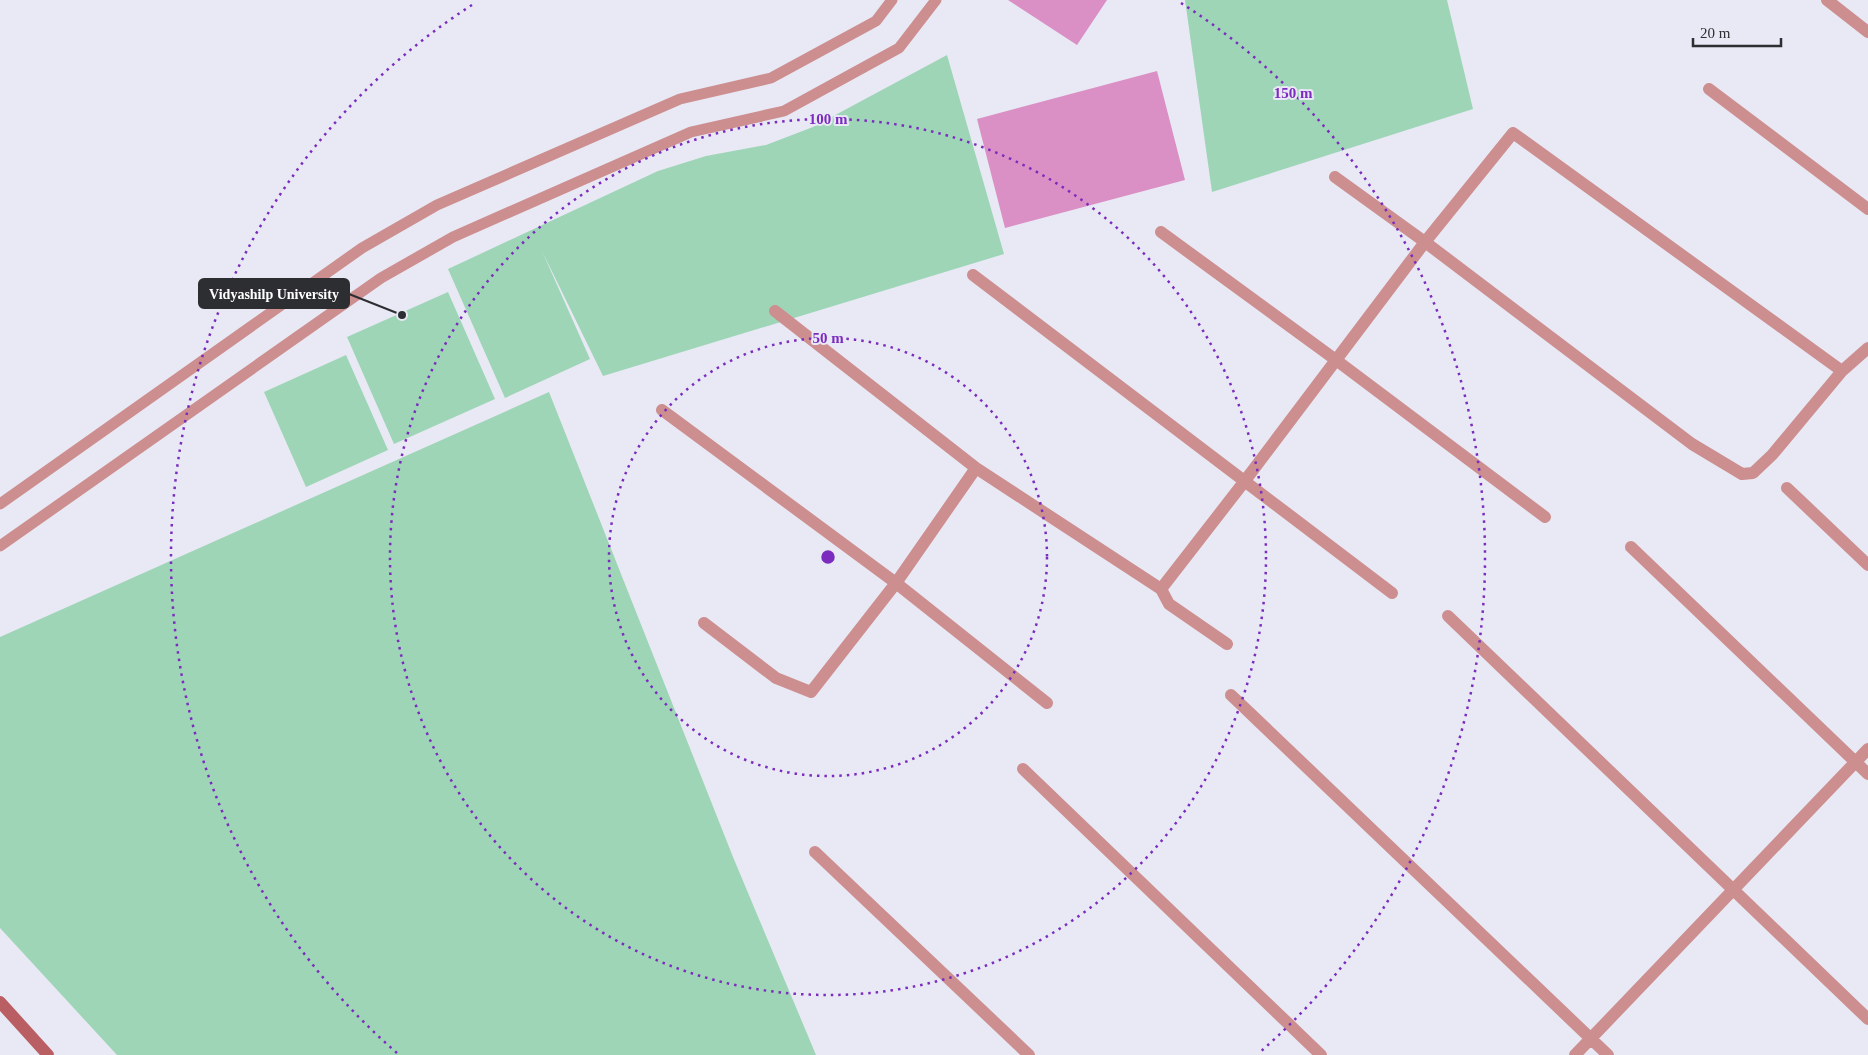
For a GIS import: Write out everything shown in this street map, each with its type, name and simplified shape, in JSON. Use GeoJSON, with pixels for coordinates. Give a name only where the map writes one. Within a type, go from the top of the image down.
{"type":"FeatureCollection","features":[{"type":"Feature","properties":{"kind":"main road"},"geometry":{"type":"LineString","coordinates":[[0,1002],[48,1055]]}},
{"type":"Feature","properties":{"kind":"street"},"geometry":{"type":"LineString","coordinates":[[1827,0],[1868,32]]}},
{"type":"Feature","properties":{"kind":"street"},"geometry":{"type":"LineString","coordinates":[[1709,89],[1868,209]]}},
{"type":"Feature","properties":{"kind":"street"},"geometry":{"type":"LineString","coordinates":[[1161,588],[1244,482],[1425,242],[1514,133],[1842,371]]}},
{"type":"Feature","properties":{"kind":"street"},"geometry":{"type":"LineString","coordinates":[[1335,177],[1425,242],[1692,444],[1742,474],[1753,473],[1772,455],[1842,371],[1868,348]]}},
{"type":"Feature","properties":{"kind":"street"},"geometry":{"type":"LineString","coordinates":[[1161,232],[1336,360],[1545,517]]}},
{"type":"Feature","properties":{"kind":"street"},"geometry":{"type":"LineString","coordinates":[[973,275],[1392,593]]}},
{"type":"Feature","properties":{"kind":"street"},"geometry":{"type":"LineString","coordinates":[[775,310],[976,468],[1161,588],[1169,604],[1227,644]]}},
{"type":"Feature","properties":{"kind":"street"},"geometry":{"type":"LineString","coordinates":[[662,410],[896,583],[1047,703]]}},
{"type":"Feature","properties":{"kind":"street"},"geometry":{"type":"LineString","coordinates":[[704,624],[776,678],[811,692],[896,583],[976,468]]}},
{"type":"Feature","properties":{"kind":"street"},"geometry":{"type":"LineString","coordinates":[[1788,488],[1868,565]]}},
{"type":"Feature","properties":{"kind":"street"},"geometry":{"type":"LineString","coordinates":[[1631,547],[1868,774]]}},
{"type":"Feature","properties":{"kind":"street"},"geometry":{"type":"LineString","coordinates":[[1448,616],[1868,1019]]}},
{"type":"Feature","properties":{"kind":"street"},"geometry":{"type":"LineString","coordinates":[[1231,696],[1608,1055]]}},
{"type":"Feature","properties":{"kind":"street"},"geometry":{"type":"LineString","coordinates":[[1575,1055],[1868,749]]}},
{"type":"Feature","properties":{"kind":"street"},"geometry":{"type":"LineString","coordinates":[[1023,769],[1321,1055]]}},
{"type":"Feature","properties":{"kind":"street"},"geometry":{"type":"LineString","coordinates":[[815,852],[1029,1055]]}},
{"type":"Feature","properties":{"kind":"lane"},"geometry":{"type":"LineString","coordinates":[[0,504],[362,248],[429,210],[680,99],[771,78],[876,21],[892,0]]}},
{"type":"Feature","properties":{"kind":"lane"},"geometry":{"type":"LineString","coordinates":[[0,546],[380,278],[453,236],[691,132],[784,111],[899,48],[936,0]]}},
{"type":"Feature","properties":{"kind":"green space"},"geometry":{"type":"Polygon","coordinates":[[[1185,0],[1447,0],[1473,109],[1212,192],[1185,0]]]}},
{"type":"Feature","properties":{"kind":"green space"},"geometry":{"type":"Polygon","coordinates":[[[947,55],[1004,254],[603,376],[542,251],[590,359],[505,398],[448,269],[658,171],[706,156],[766,145],[813,127],[947,55]]]}},
{"type":"Feature","properties":{"kind":"green space"},"geometry":{"type":"Polygon","coordinates":[[[448,292],[495,399],[394,444],[347,337],[448,292]]]}},
{"type":"Feature","properties":{"kind":"green space"},"geometry":{"type":"Polygon","coordinates":[[[346,355],[388,450],[306,487],[264,392],[346,355]]]}},
{"type":"Feature","properties":{"kind":"green space"},"geometry":{"type":"Polygon","coordinates":[[[549,392],[733,857],[816,1055],[117,1055],[0,928],[0,637],[549,392]]]}},
{"type":"Feature","properties":{"kind":"building"},"geometry":{"type":"Polygon","coordinates":[[[1008,0],[1107,0],[1077,45],[1008,0]]]}},
{"type":"Feature","properties":{"kind":"building"},"geometry":{"type":"Polygon","coordinates":[[[1157,71],[1185,180],[1005,228],[977,119],[1157,71]]]}},
{"type":"Feature","properties":{"kind":"place","name":"Vidyashilp University"},"geometry":{"type":"Point","coordinates":[402,315]}}]}
